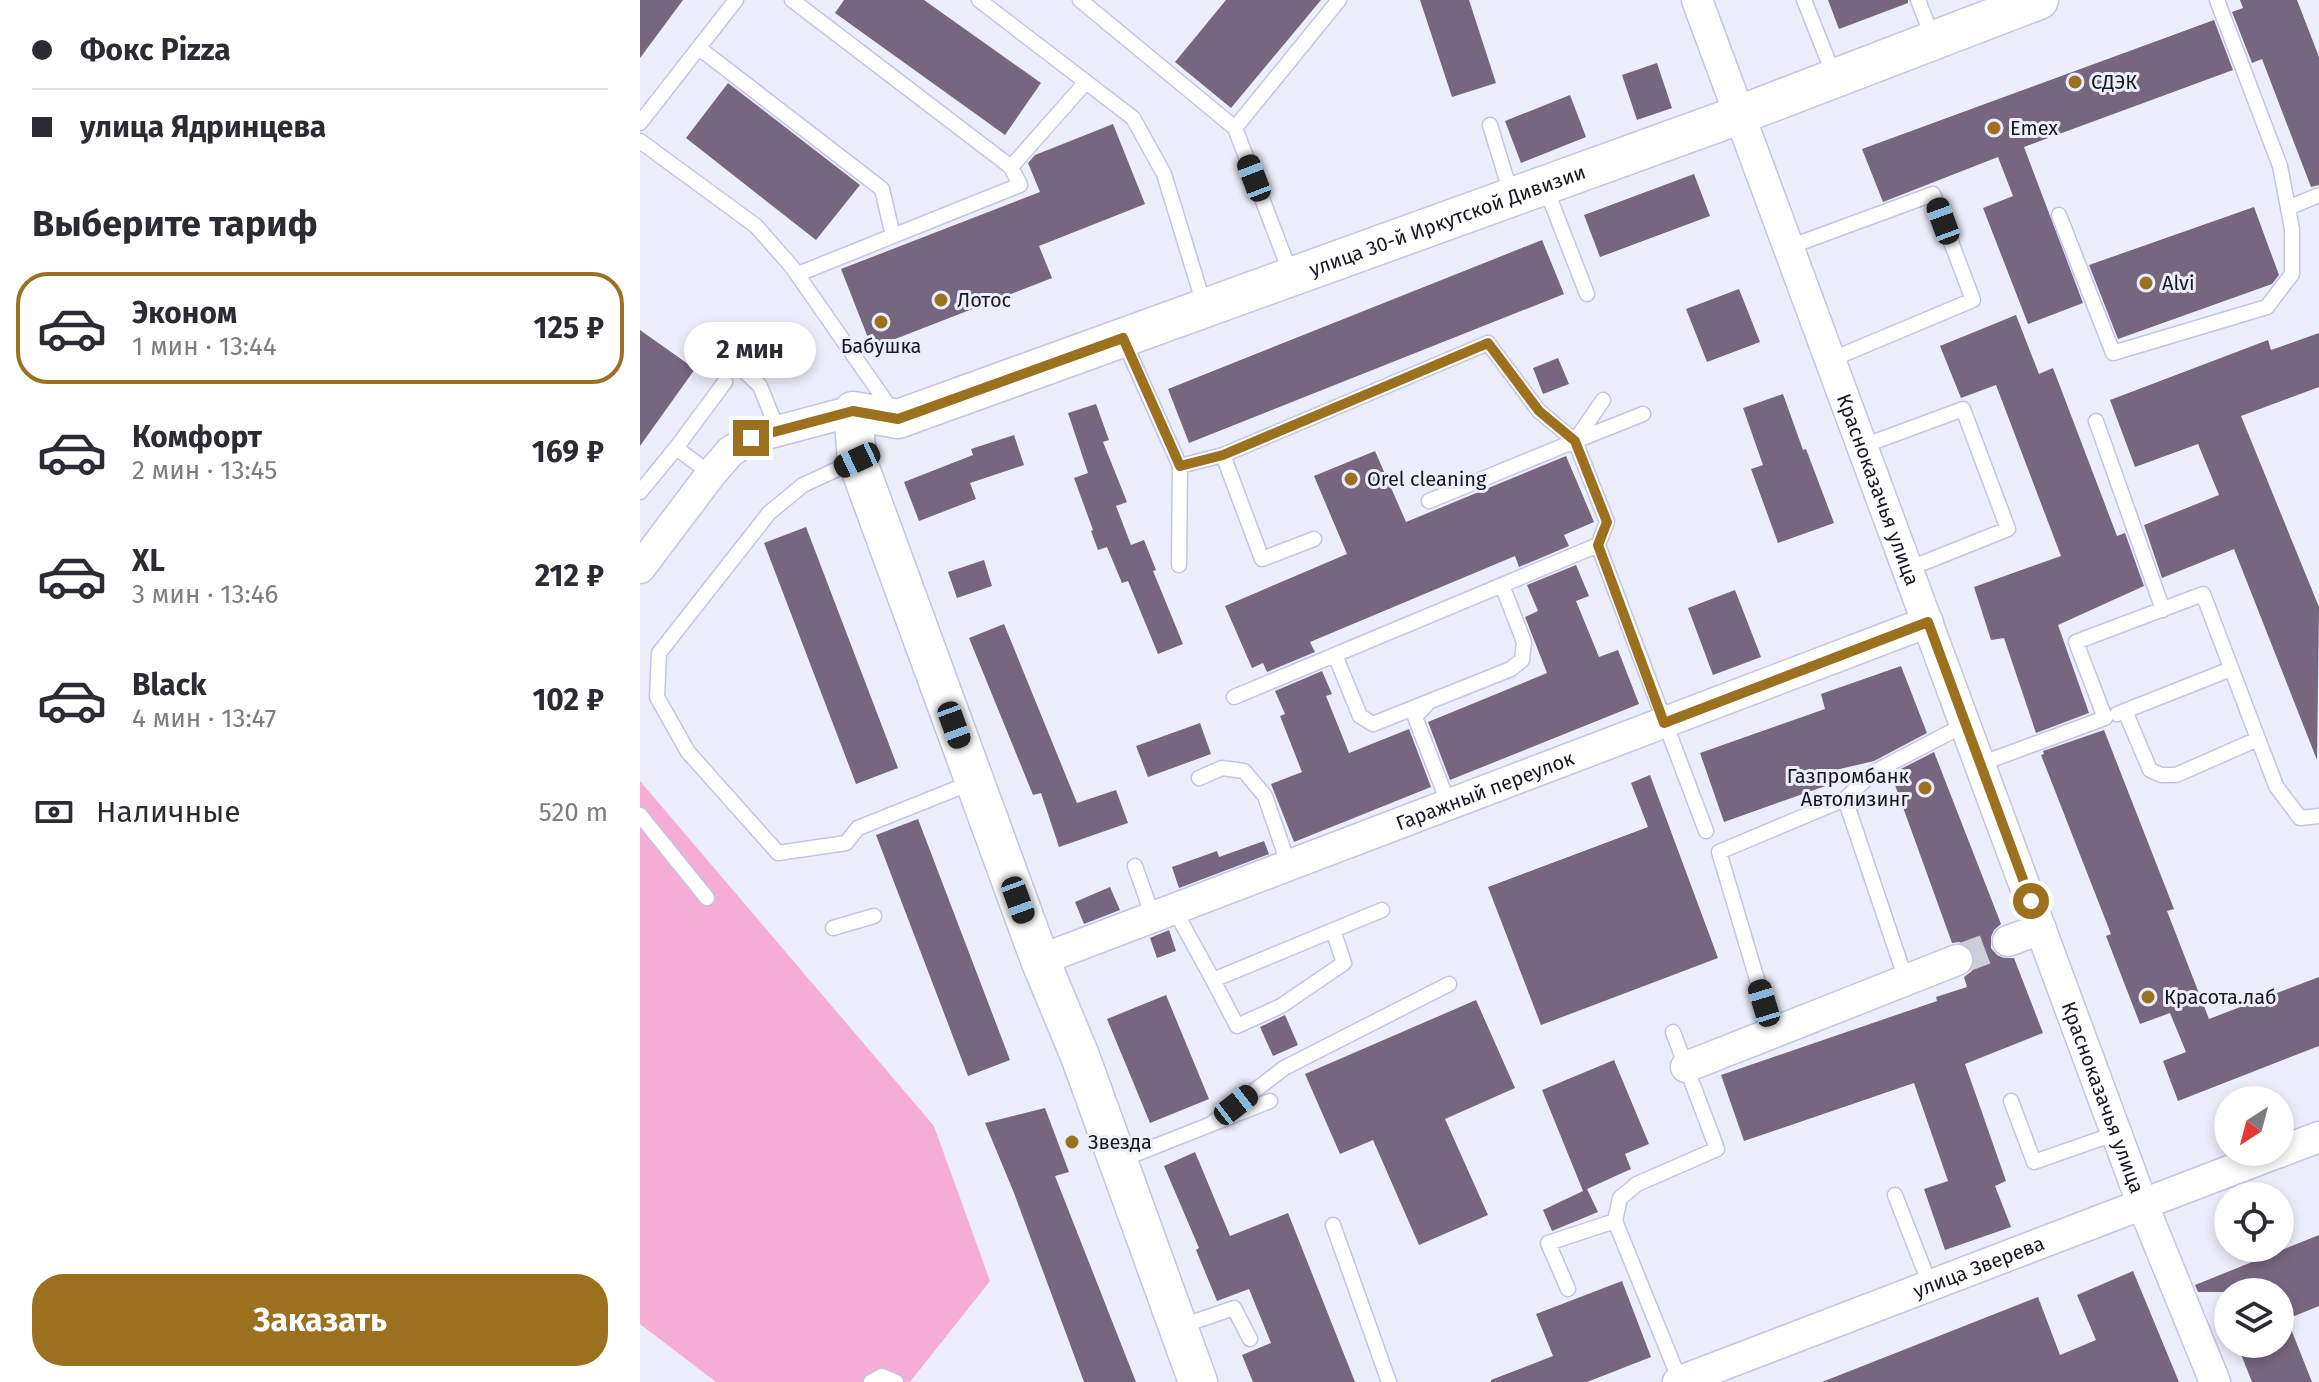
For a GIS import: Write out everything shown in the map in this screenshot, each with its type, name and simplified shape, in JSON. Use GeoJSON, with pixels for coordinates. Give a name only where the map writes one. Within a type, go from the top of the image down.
{"type":"FeatureCollection","features":[{"type":"Feature","properties":{"kind":"street","name":"Красноказачья улица"},"geometry":{"type":"LineString","coordinates":[[1697,0],[2142,1203],[2215,1382]]}},
{"type":"Feature","properties":{"kind":"street","name":"улица 30-й Иркутской Дивизии"},"geometry":{"type":"LineString","coordinates":[[853,411],[898,419],[1739,115],[2039,0]]}},
{"type":"Feature","properties":{"kind":"street"},"geometry":{"type":"LineString","coordinates":[[643,558],[730,452],[751,438],[853,411],[857,460],[1040,960],[1080,1056],[1198,1382]]}},
{"type":"Feature","properties":{"kind":"street","name":"Гаражный переулок"},"geometry":{"type":"LineString","coordinates":[[1040,960],[1928,622]]}},
{"type":"Feature","properties":{"kind":"street"},"geometry":{"type":"LineString","coordinates":[[2008,941],[2041,929]]}},
{"type":"Feature","properties":{"kind":"street"},"geometry":{"type":"LineString","coordinates":[[1686,1067],[1957,960]]}},
{"type":"Feature","properties":{"kind":"street","name":"улица Зверева"},"geometry":{"type":"LineString","coordinates":[[2294,1146],[2319,1137]]}},
{"type":"Feature","properties":{"kind":"street","name":"улица Зверева"},"geometry":{"type":"LineString","coordinates":[[1679,1382],[2241,1166]]}},
{"type":"Feature","properties":{"kind":"lane"},"geometry":{"type":"LineString","coordinates":[[640,123],[736,0]]}},
{"type":"Feature","properties":{"kind":"lane"},"geometry":{"type":"LineString","coordinates":[[792,0],[1011,167],[1020,185],[798,274]]}},
{"type":"Feature","properties":{"kind":"lane"},"geometry":{"type":"LineString","coordinates":[[979,0],[1133,118],[1164,174],[1205,309]]}},
{"type":"Feature","properties":{"kind":"lane"},"geometry":{"type":"LineString","coordinates":[[1080,0],[1235,128],[1292,277]]}},
{"type":"Feature","properties":{"kind":"lane"},"geometry":{"type":"LineString","coordinates":[[1235,128],[1339,0]]}},
{"type":"Feature","properties":{"kind":"lane"},"geometry":{"type":"LineString","coordinates":[[1804,0],[1835,78]]}},
{"type":"Feature","properties":{"kind":"lane"},"geometry":{"type":"LineString","coordinates":[[1918,0],[1934,41]]}},
{"type":"Feature","properties":{"kind":"lane"},"geometry":{"type":"LineString","coordinates":[[2059,215],[2113,353],[2267,307],[2292,274],[2292,229],[2280,166],[2217,0]]}},
{"type":"Feature","properties":{"kind":"lane"},"geometry":{"type":"LineString","coordinates":[[699,48],[882,189],[893,236]]}},
{"type":"Feature","properties":{"kind":"lane"},"geometry":{"type":"LineString","coordinates":[[1011,167],[1086,82]]}},
{"type":"Feature","properties":{"kind":"lane"},"geometry":{"type":"LineString","coordinates":[[1490,125],[1587,294]]}},
{"type":"Feature","properties":{"kind":"lane"},"geometry":{"type":"LineString","coordinates":[[640,141],[756,226],[798,274],[898,419]]}},
{"type":"Feature","properties":{"kind":"lane"},"geometry":{"type":"LineString","coordinates":[[1789,247],[1933,194],[1973,300],[1830,360]]}},
{"type":"Feature","properties":{"kind":"lane"},"geometry":{"type":"LineString","coordinates":[[2288,208],[2319,195]]}},
{"type":"Feature","properties":{"kind":"lane"},"geometry":{"type":"LineString","coordinates":[[708,336],[760,386],[778,431]]}},
{"type":"Feature","properties":{"kind":"lane"},"geometry":{"type":"LineString","coordinates":[[1123,338],[1180,466],[1179,565]]}},
{"type":"Feature","properties":{"kind":"lane"},"geometry":{"type":"LineString","coordinates":[[1180,466],[1223,455],[1488,343],[1539,411],[1575,441],[1607,522],[1598,545],[1706,831]]}},
{"type":"Feature","properties":{"kind":"lane"},"geometry":{"type":"LineString","coordinates":[[640,492],[725,382]]}},
{"type":"Feature","properties":{"kind":"lane"},"geometry":{"type":"LineString","coordinates":[[1575,441],[1603,400]]}},
{"type":"Feature","properties":{"kind":"lane"},"geometry":{"type":"LineString","coordinates":[[1863,446],[1963,409],[2008,529],[1908,569]]}},
{"type":"Feature","properties":{"kind":"lane"},"geometry":{"type":"LineString","coordinates":[[1429,501],[1643,414]]}},
{"type":"Feature","properties":{"kind":"lane"},"geometry":{"type":"LineString","coordinates":[[2096,421],[2163,610]]}},
{"type":"Feature","properties":{"kind":"lane"},"geometry":{"type":"LineString","coordinates":[[676,448],[711,474]]}},
{"type":"Feature","properties":{"kind":"lane"},"geometry":{"type":"LineString","coordinates":[[1223,455],[1262,559],[1314,539]]}},
{"type":"Feature","properties":{"kind":"lane"},"geometry":{"type":"LineString","coordinates":[[857,460],[803,485],[769,513],[659,653],[657,697],[688,752],[778,853],[846,843],[858,828],[975,781]]}},
{"type":"Feature","properties":{"kind":"lane"},"geometry":{"type":"LineString","coordinates":[[1234,697],[1598,545]]}},
{"type":"Feature","properties":{"kind":"lane"},"geometry":{"type":"LineString","coordinates":[[1335,655],[1360,716],[1373,724],[1511,669],[1522,660],[1524,642],[1502,585]]}},
{"type":"Feature","properties":{"kind":"lane"},"geometry":{"type":"LineString","coordinates":[[2105,718],[2076,642],[2203,594],[2276,786],[2300,818],[2319,816]]}},
{"type":"Feature","properties":{"kind":"lane"},"geometry":{"type":"LineString","coordinates":[[1980,764],[2231,669]]}},
{"type":"Feature","properties":{"kind":"lane"},"geometry":{"type":"LineString","coordinates":[[1427,703],[1415,717],[1449,805]]}},
{"type":"Feature","properties":{"kind":"lane"},"geometry":{"type":"LineString","coordinates":[[2125,711],[2150,770],[2161,775],[2176,775],[2258,739]]}},
{"type":"Feature","properties":{"kind":"lane"},"geometry":{"type":"LineString","coordinates":[[1773,1033],[1719,852],[1845,799],[1874,772],[1966,724]]}},
{"type":"Feature","properties":{"kind":"lane"},"geometry":{"type":"LineString","coordinates":[[1199,778],[1222,768],[1244,771],[1265,796],[1289,866]]}},
{"type":"Feature","properties":{"kind":"lane"},"geometry":{"type":"LineString","coordinates":[[1845,799],[1906,980]]}},
{"type":"Feature","properties":{"kind":"lane"},"geometry":{"type":"LineString","coordinates":[[640,815],[707,898]]}},
{"type":"Feature","properties":{"kind":"lane"},"geometry":{"type":"LineString","coordinates":[[1135,866],[1164,913],[1213,980],[1237,1026],[1281,1006],[1344,963],[1333,930]]}},
{"type":"Feature","properties":{"kind":"lane"},"geometry":{"type":"LineString","coordinates":[[1213,980],[1382,910]]}},
{"type":"Feature","properties":{"kind":"lane"},"geometry":{"type":"LineString","coordinates":[[833,928],[874,916]]}},
{"type":"Feature","properties":{"kind":"lane"},"geometry":{"type":"LineString","coordinates":[[1211,1124],[1284,1068],[1449,984]]}},
{"type":"Feature","properties":{"kind":"lane"},"geometry":{"type":"LineString","coordinates":[[1673,1032],[1717,1149],[1637,1184],[1620,1198],[1615,1221],[1679,1382]]}},
{"type":"Feature","properties":{"kind":"lane"},"geometry":{"type":"LineString","coordinates":[[1117,1161],[1270,1101]]}},
{"type":"Feature","properties":{"kind":"lane"},"geometry":{"type":"LineString","coordinates":[[2011,1101],[2034,1162],[2117,1133]]}},
{"type":"Feature","properties":{"kind":"lane"},"geometry":{"type":"LineString","coordinates":[[1895,1195],[1930,1285]]}},
{"type":"Feature","properties":{"kind":"lane"},"geometry":{"type":"LineString","coordinates":[[1568,1289],[1548,1243],[1615,1221]]}},
{"type":"Feature","properties":{"kind":"lane"},"geometry":{"type":"LineString","coordinates":[[1333,1225],[1389,1382]]}},
{"type":"Feature","properties":{"kind":"lane"},"geometry":{"type":"LineString","coordinates":[[1178,1328],[1234,1308],[1250,1339]]}},
{"type":"Feature","properties":{"kind":"lane"},"geometry":{"type":"LineString","coordinates":[[871,1382],[882,1376],[896,1382]]}},
{"type":"Feature","properties":{"kind":"shaded area"},"geometry":{"type":"Polygon","coordinates":[[[640,781],[934,1126],[990,1281],[910,1382],[716,1382],[640,1324],[640,781]]]}},
{"type":"Feature","properties":{"kind":"building"},"geometry":{"type":"Polygon","coordinates":[[[640,0],[683,0],[640,58],[640,0]]]}},
{"type":"Feature","properties":{"kind":"building"},"geometry":{"type":"Polygon","coordinates":[[[844,0],[924,0],[1041,83],[1005,135],[835,13],[844,0]]]}},
{"type":"Feature","properties":{"kind":"building"},"geometry":{"type":"Polygon","coordinates":[[[1226,0],[1321,0],[1231,108],[1175,62],[1226,0]]]}},
{"type":"Feature","properties":{"kind":"building"},"geometry":{"type":"Polygon","coordinates":[[[1420,0],[1469,0],[1496,83],[1452,97],[1420,0]]]}},
{"type":"Feature","properties":{"kind":"building"},"geometry":{"type":"Polygon","coordinates":[[[1828,0],[1908,0],[1908,3],[1839,29],[1828,0]]]}},
{"type":"Feature","properties":{"kind":"building"},"geometry":{"type":"Polygon","coordinates":[[[2240,0],[2297,0],[2319,57],[2319,185],[2311,187],[2262,59],[2252,63],[2232,12],[2243,8],[2240,0]]]}},
{"type":"Feature","properties":{"kind":"building"},"geometry":{"type":"Polygon","coordinates":[[[2214,20],[2233,70],[2024,147],[2083,303],[2028,324],[1983,208],[2013,196],[1998,157],[1883,202],[1862,149],[2214,20]]]}},
{"type":"Feature","properties":{"kind":"building"},"geometry":{"type":"Polygon","coordinates":[[[1657,63],[1672,108],[1637,120],[1622,75],[1657,63]]]}},
{"type":"Feature","properties":{"kind":"building"},"geometry":{"type":"Polygon","coordinates":[[[728,83],[860,185],[816,240],[686,138],[728,83]]]}},
{"type":"Feature","properties":{"kind":"building"},"geometry":{"type":"Polygon","coordinates":[[[1570,95],[1586,137],[1521,163],[1505,121],[1570,95]]]}},
{"type":"Feature","properties":{"kind":"building"},"geometry":{"type":"Polygon","coordinates":[[[1113,124],[1145,204],[1039,246],[1052,278],[872,348],[841,269],[1040,192],[1028,163],[1035,155],[1113,124]]]}},
{"type":"Feature","properties":{"kind":"building"},"geometry":{"type":"Polygon","coordinates":[[[1694,174],[1710,216],[1600,257],[1584,215],[1694,174]]]}},
{"type":"Feature","properties":{"kind":"building"},"geometry":{"type":"Polygon","coordinates":[[[2254,207],[2279,275],[2272,284],[2118,339],[2089,265],[2254,207]]]}},
{"type":"Feature","properties":{"kind":"building"},"geometry":{"type":"Polygon","coordinates":[[[1542,240],[1564,294],[1189,443],[1168,389],[1542,240]]]}},
{"type":"Feature","properties":{"kind":"building"},"geometry":{"type":"Polygon","coordinates":[[[1739,289],[1760,342],[1707,362],[1686,309],[1739,289]]]}},
{"type":"Feature","properties":{"kind":"building"},"geometry":{"type":"Polygon","coordinates":[[[2016,315],[2039,374],[2053,368],[2117,536],[2125,533],[2144,586],[2058,625],[2089,713],[2036,733],[2004,638],[1991,640],[1974,587],[2061,556],[1996,385],[1961,398],[1940,346],[2016,315]]]}},
{"type":"Feature","properties":{"kind":"building"},"geometry":{"type":"Polygon","coordinates":[[[640,330],[695,369],[640,446],[640,330]]]}},
{"type":"Feature","properties":{"kind":"building"},"geometry":{"type":"Polygon","coordinates":[[[2319,333],[2319,387],[2241,416],[2319,607],[2317,760],[2234,549],[2162,578],[2144,525],[2219,495],[2198,444],[2135,467],[2110,400],[2268,340],[2271,350],[2319,333]]]}},
{"type":"Feature","properties":{"kind":"building"},"geometry":{"type":"Polygon","coordinates":[[[1558,358],[1569,384],[1543,394],[1533,368],[1558,358]]]}},
{"type":"Feature","properties":{"kind":"building"},"geometry":{"type":"Polygon","coordinates":[[[1783,394],[1834,523],[1778,543],[1751,469],[1763,465],[1743,408],[1783,394]]]}},
{"type":"Feature","properties":{"kind":"building"},"geometry":{"type":"Polygon","coordinates":[[[1096,404],[1109,440],[1103,442],[1127,502],[1116,506],[1131,545],[1144,540],[1156,570],[1153,571],[1183,644],[1158,654],[1128,581],[1122,583],[1107,547],[1098,550],[1074,478],[1088,473],[1068,413],[1096,404]]]}},
{"type":"Feature","properties":{"kind":"building"},"geometry":{"type":"Polygon","coordinates":[[[1014,435],[1024,465],[970,483],[976,499],[919,521],[904,482],[973,455],[971,449],[1014,435]]]}},
{"type":"Feature","properties":{"kind":"building"},"geometry":{"type":"Polygon","coordinates":[[[1375,451],[1406,522],[1566,456],[1594,522],[1564,535],[1569,546],[1519,567],[1515,556],[1310,642],[1315,652],[1267,672],[1263,663],[1252,668],[1225,606],[1347,554],[1314,476],[1375,451]]]}},
{"type":"Feature","properties":{"kind":"building"},"geometry":{"type":"Polygon","coordinates":[[[806,527],[898,768],[856,784],[764,543],[806,527]]]}},
{"type":"Feature","properties":{"kind":"building"},"geometry":{"type":"Polygon","coordinates":[[[984,560],[992,586],[957,598],[948,572],[984,560]]]}},
{"type":"Feature","properties":{"kind":"building"},"geometry":{"type":"Polygon","coordinates":[[[1576,565],[1589,596],[1576,601],[1599,657],[1618,650],[1639,704],[1450,780],[1428,722],[1547,673],[1525,617],[1538,611],[1527,585],[1576,565]]]}},
{"type":"Feature","properties":{"kind":"building"},"geometry":{"type":"Polygon","coordinates":[[[1735,590],[1761,657],[1713,675],[1688,608],[1735,590]]]}},
{"type":"Feature","properties":{"kind":"building"},"geometry":{"type":"Polygon","coordinates":[[[1004,624],[1077,803],[1116,790],[1128,823],[1059,847],[1041,793],[1033,795],[969,638],[1004,624]]]}},
{"type":"Feature","properties":{"kind":"building"},"geometry":{"type":"Polygon","coordinates":[[[1901,666],[1927,733],[1874,761],[1827,772],[1831,784],[1724,822],[1700,753],[1825,709],[1821,694],[1901,666]]]}},
{"type":"Feature","properties":{"kind":"building"},"geometry":{"type":"Polygon","coordinates":[[[1322,671],[1332,694],[1326,696],[1349,753],[1409,729],[1431,787],[1294,842],[1271,784],[1302,772],[1280,716],[1285,714],[1275,691],[1322,671]]]}},
{"type":"Feature","properties":{"kind":"building"},"geometry":{"type":"Polygon","coordinates":[[[1200,723],[1211,754],[1148,777],[1136,746],[1200,723]]]}},
{"type":"Feature","properties":{"kind":"building"},"geometry":{"type":"Polygon","coordinates":[[[2104,730],[2174,909],[2167,911],[2209,1019],[2319,977],[2319,1046],[2178,1101],[2163,1061],[2186,1052],[2170,1013],[2140,1024],[2106,936],[2111,934],[2041,755],[2043,751],[2104,730]]]}},
{"type":"Feature","properties":{"kind":"building"},"geometry":{"type":"Polygon","coordinates":[[[1934,752],[2001,924],[1991,937],[1991,948],[1997,955],[2014,958],[2043,1033],[1965,1064],[2006,1181],[1995,1186],[2011,1227],[1945,1250],[1924,1189],[1948,1181],[1914,1083],[1744,1141],[1721,1075],[1937,1001],[1936,997],[1967,987],[1964,977],[1972,971],[1974,954],[1968,946],[1952,943],[1891,774],[1934,752]]]}},
{"type":"Feature","properties":{"kind":"building"},"geometry":{"type":"Polygon","coordinates":[[[1650,775],[1718,958],[1541,1025],[1488,887],[1648,827],[1631,783],[1650,775]]]}},
{"type":"Feature","properties":{"kind":"building"},"geometry":{"type":"Polygon","coordinates":[[[918,819],[1010,1060],[968,1076],[876,835],[918,819]]]}},
{"type":"Feature","properties":{"kind":"building"},"geometry":{"type":"Polygon","coordinates":[[[1264,841],[1269,854],[1179,888],[1172,867],[1217,851],[1219,857],[1264,841]]]}},
{"type":"Feature","properties":{"kind":"building"},"geometry":{"type":"Polygon","coordinates":[[[1110,887],[1120,910],[1084,924],[1075,902],[1110,887]]]}},
{"type":"Feature","properties":{"kind":"building"},"geometry":{"type":"Polygon","coordinates":[[[1169,930],[1176,951],[1157,958],[1150,938],[1169,930]]]}},
{"type":"Feature","properties":{"kind":"building"},"geometry":{"type":"Polygon","coordinates":[[[1166,995],[1209,1099],[1150,1123],[1107,1019],[1166,995]]]}},
{"type":"Feature","properties":{"kind":"building"},"geometry":{"type":"Polygon","coordinates":[[[1476,1000],[1515,1088],[1445,1119],[1488,1215],[1419,1245],[1373,1140],[1340,1154],[1305,1074],[1476,1000]]]}},
{"type":"Feature","properties":{"kind":"building"},"geometry":{"type":"Polygon","coordinates":[[[1285,1015],[1298,1045],[1273,1056],[1260,1027],[1285,1015]]]}},
{"type":"Feature","properties":{"kind":"building"},"geometry":{"type":"Polygon","coordinates":[[[1614,1060],[1649,1144],[1625,1154],[1631,1169],[1587,1189],[1598,1212],[1552,1231],[1543,1210],[1583,1191],[1542,1090],[1614,1060]]]}},
{"type":"Feature","properties":{"kind":"building"},"geometry":{"type":"Polygon","coordinates":[[[1045,1108],[1069,1172],[1055,1176],[1136,1382],[1084,1382],[985,1123],[1045,1108]]]}},
{"type":"Feature","properties":{"kind":"building"},"geometry":{"type":"Polygon","coordinates":[[[1195,1152],[1230,1236],[1288,1213],[1355,1382],[1253,1382],[1242,1355],[1271,1343],[1249,1289],[1217,1301],[1196,1250],[1199,1248],[1164,1166],[1195,1152]]]}},
{"type":"Feature","properties":{"kind":"building"},"geometry":{"type":"Polygon","coordinates":[[[2319,1235],[2319,1306],[2294,1316],[2294,1278],[2214,1278],[2214,1292],[2198,1292],[2195,1285],[2252,1262],[2294,1262],[2294,1245],[2319,1235]]]}},
{"type":"Feature","properties":{"kind":"building"},"geometry":{"type":"Polygon","coordinates":[[[2133,1271],[2179,1382],[1822,1382],[2038,1297],[2060,1355],[2096,1340],[2077,1295],[2133,1271]]]}},
{"type":"Feature","properties":{"kind":"building"},"geometry":{"type":"Polygon","coordinates":[[[1622,1281],[1651,1357],[1587,1382],[1491,1382],[1553,1356],[1536,1314],[1622,1281]]]}},
{"type":"Feature","properties":{"kind":"building"},"geometry":{"type":"Polygon","coordinates":[[[2294,1337],[2312,1382],[2252,1382],[2243,1358],[2294,1358],[2294,1337]]]}},
{"type":"Feature","properties":{"kind":"tunnel"},"geometry":{"type":"LineString","coordinates":[[1957,960],[2008,941]]}},
{"type":"Feature","properties":{"kind":"place","name":"СДЭК"},"geometry":{"type":"Point","coordinates":[2075,82]}},
{"type":"Feature","properties":{"kind":"place","name":"Emex"},"geometry":{"type":"Point","coordinates":[1994,128]}},
{"type":"Feature","properties":{"kind":"place","name":"Alvi"},"geometry":{"type":"Point","coordinates":[2146,283]}},
{"type":"Feature","properties":{"kind":"place","name":"Лотос"},"geometry":{"type":"Point","coordinates":[941,300]}},
{"type":"Feature","properties":{"kind":"place","name":"Бабушка"},"geometry":{"type":"Point","coordinates":[881,322]}},
{"type":"Feature","properties":{"kind":"place","name":"Orel cleaning"},"geometry":{"type":"Point","coordinates":[1351,479]}},
{"type":"Feature","properties":{"kind":"place","name":"Газпромбанк Автолизинг"},"geometry":{"type":"Point","coordinates":[1925,788]}},
{"type":"Feature","properties":{"kind":"place","name":"Красота.лаб"},"geometry":{"type":"Point","coordinates":[2148,997]}},
{"type":"Feature","properties":{"kind":"place","name":"Звезда"},"geometry":{"type":"Point","coordinates":[1072,1142]}},
{"type":"Feature","properties":{"kind":"route"},"geometry":{"type":"LineString","coordinates":[[751,438],[853,411],[898,419],[1123,338],[1180,466],[1223,455],[1488,343],[1539,411],[1575,441],[1607,522],[1598,545],[1664,723],[1928,622],[2031,901]]}}]}
